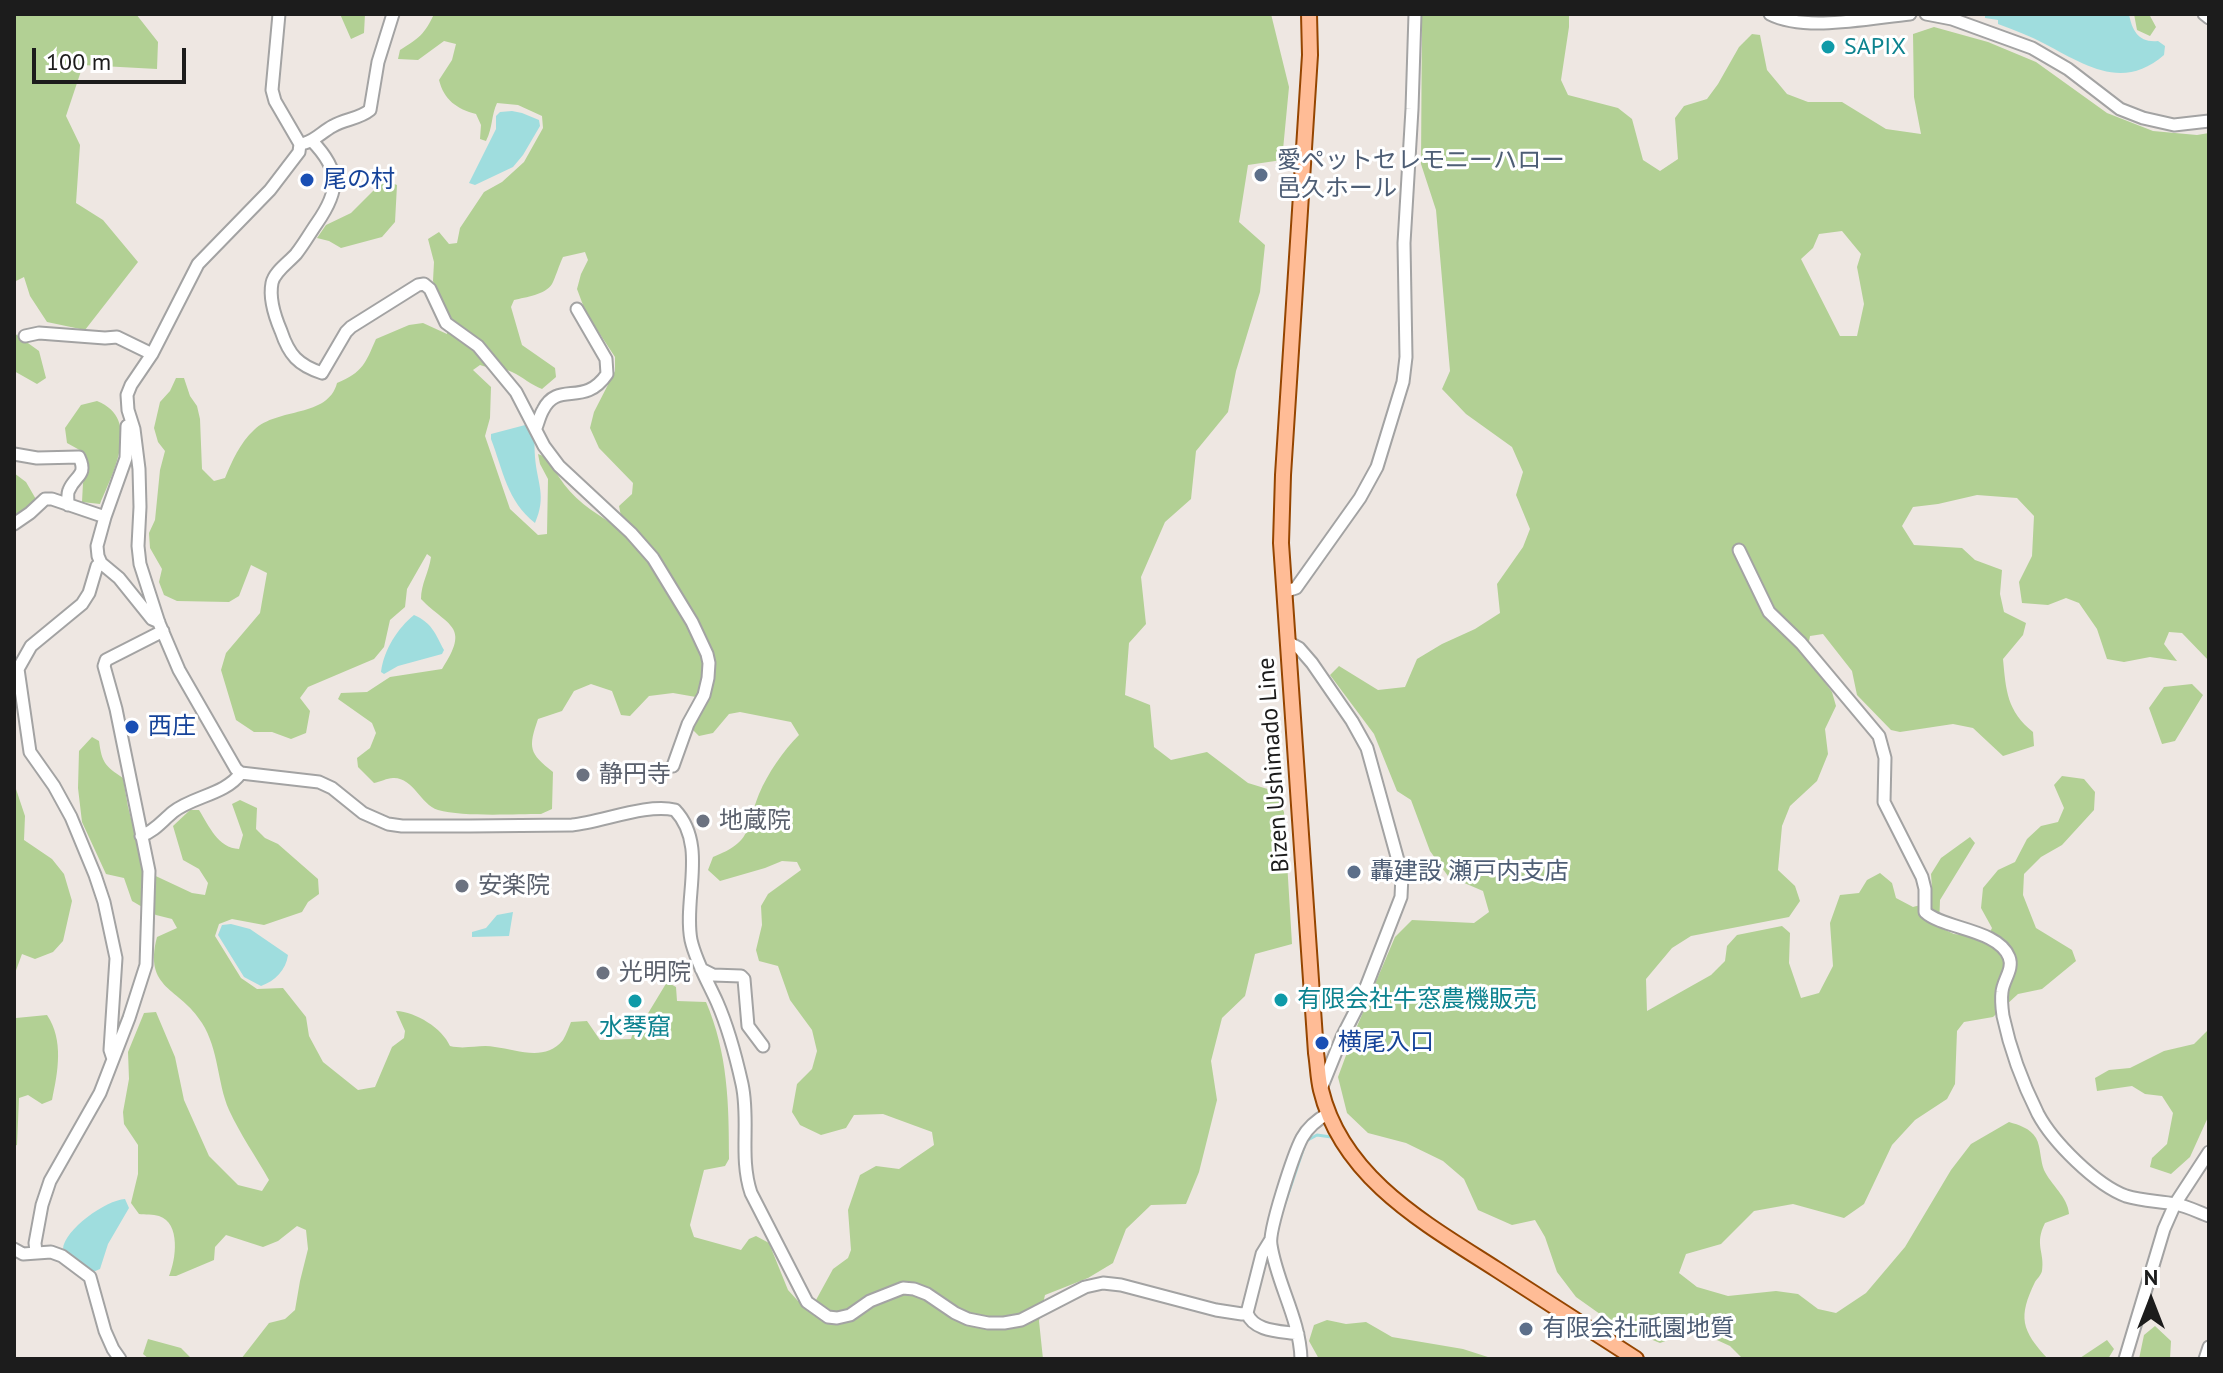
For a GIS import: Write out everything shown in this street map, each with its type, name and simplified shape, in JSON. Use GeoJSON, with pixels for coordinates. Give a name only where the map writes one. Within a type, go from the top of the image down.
{"type":"FeatureCollection","features":[{"type":"Feature","properties":{"kind":"main road","name":"Bizen Ushimado Line"},"geometry":{"type":"LineString","coordinates":[[1309,14],[1310,55],[1281,543],[1321,1090],[1337,1130],[1368,1176],[1410,1214],[1636,1359]]}},
{"type":"Feature","properties":{"kind":"street"},"geometry":{"type":"LineString","coordinates":[[279,14],[272,90],[275,101],[306,142],[325,155],[334,174],[330,206],[272,282],[279,329],[291,355],[322,373],[351,327],[418,285],[424,284],[430,289],[446,323],[471,339],[516,392],[544,446],[559,466],[631,533],[653,558],[681,601],[709,663],[704,695],[688,724],[673,766]]}},
{"type":"Feature","properties":{"kind":"street"},"geometry":{"type":"LineString","coordinates":[[393,14],[378,62],[370,110],[336,124],[306,142],[270,190],[198,264],[152,354],[127,395],[139,469],[140,564],[179,670],[227,756],[241,773],[319,782],[375,820],[402,826],[572,825],[658,808],[675,810],[684,821],[693,861],[689,920],[691,938],[723,1018],[742,1086],[749,1185],[792,1277],[807,1302],[828,1317],[850,1315],[883,1295],[903,1288],[927,1294],[968,1319],[1004,1323],[1021,1320],[1085,1287],[1103,1283],[1216,1310],[1247,1313]]}},
{"type":"Feature","properties":{"kind":"street"},"geometry":{"type":"LineString","coordinates":[[1284,592],[1296,588],[1360,498],[1377,467],[1403,382],[1406,357],[1404,243],[1415,14]]}},
{"type":"Feature","properties":{"kind":"street"},"geometry":{"type":"LineString","coordinates":[[1770,14],[1784,21],[1805,24],[1910,14]]}},
{"type":"Feature","properties":{"kind":"street"},"geometry":{"type":"LineString","coordinates":[[1926,14],[1952,19],[2032,48],[2068,69],[2120,109],[2143,118],[2174,125],[2209,121]]}},
{"type":"Feature","properties":{"kind":"street"},"geometry":{"type":"LineString","coordinates":[[2204,14],[2209,18]]}},
{"type":"Feature","properties":{"kind":"street"},"geometry":{"type":"LineString","coordinates":[[536,428],[550,399],[561,393],[592,391],[607,374],[606,359],[577,309]]}},
{"type":"Feature","properties":{"kind":"street"},"geometry":{"type":"LineString","coordinates":[[25,336],[39,333],[117,337],[152,354]]}},
{"type":"Feature","properties":{"kind":"street"},"geometry":{"type":"LineString","coordinates":[[130,418],[127,422],[128,444],[123,470],[97,546],[101,563],[119,578],[161,627]]}},
{"type":"Feature","properties":{"kind":"street"},"geometry":{"type":"LineString","coordinates":[[14,454],[37,458],[79,457],[82,472],[68,492],[68,505]]}},
{"type":"Feature","properties":{"kind":"street"},"geometry":{"type":"LineString","coordinates":[[14,524],[45,499],[105,517]]}},
{"type":"Feature","properties":{"kind":"street"},"geometry":{"type":"LineString","coordinates":[[1739,550],[1769,612],[1801,643],[1879,736],[1885,758],[1884,802],[1922,877],[1925,912],[1933,919],[1972,931],[1997,943],[2009,956],[2010,971],[2002,991],[2002,1013],[2039,1116],[2083,1168],[2103,1185],[2124,1195],[2175,1204],[2209,1216]]}},
{"type":"Feature","properties":{"kind":"street"},"geometry":{"type":"LineString","coordinates":[[101,563],[94,572],[89,593],[82,604],[31,646],[18,669],[30,752],[71,817],[104,902],[116,958],[110,1050],[113,1059]]}},
{"type":"Feature","properties":{"kind":"street"},"geometry":{"type":"LineString","coordinates":[[36,1252],[42,1205],[50,1181],[100,1093],[146,965],[150,881],[116,709],[104,666],[106,660],[161,627]]}},
{"type":"Feature","properties":{"kind":"street"},"geometry":{"type":"LineString","coordinates":[[1288,642],[1299,648],[1312,663],[1367,748],[1402,875],[1401,897],[1361,1000],[1321,1090]]}},
{"type":"Feature","properties":{"kind":"street"},"geometry":{"type":"LineString","coordinates":[[141,836],[156,828],[174,811],[210,795],[241,773]]}},
{"type":"Feature","properties":{"kind":"street"},"geometry":{"type":"LineString","coordinates":[[701,969],[713,975],[741,976],[744,979],[748,1026],[763,1046]]}},
{"type":"Feature","properties":{"kind":"street"},"geometry":{"type":"LineString","coordinates":[[1298,1334],[1258,1326],[1250,1321],[1247,1313],[1262,1254],[1270,1241],[1273,1222],[1302,1138],[1311,1126],[1329,1113]]}},
{"type":"Feature","properties":{"kind":"street"},"geometry":{"type":"LineString","coordinates":[[2125,1359],[2155,1256],[2175,1204],[2209,1152]]}},
{"type":"Feature","properties":{"kind":"street"},"geometry":{"type":"LineString","coordinates":[[1270,1241],[1298,1334],[1301,1359]]}},
{"type":"Feature","properties":{"kind":"street"},"geometry":{"type":"LineString","coordinates":[[14,1249],[23,1254],[51,1252],[62,1256],[90,1277],[105,1331],[120,1359]]}},
{"type":"Feature","properties":{"kind":"street"},"geometry":{"type":"LineString","coordinates":[[2205,1359],[2209,1347]]}},
{"type":"Feature","properties":{"kind":"green space"},"geometry":{"type":"Polygon","coordinates":[[[14,14],[136,14],[158,42],[157,69],[83,65],[66,116],[80,145],[76,203],[103,220],[138,262],[85,330],[47,322],[30,296],[24,277],[14,282],[14,14]]]}},
{"type":"Feature","properties":{"kind":"green space"},"geometry":{"type":"Polygon","coordinates":[[[340,14],[365,14],[364,33],[351,39],[340,14]]]}},
{"type":"Feature","properties":{"kind":"green space"},"geometry":{"type":"Polygon","coordinates":[[[434,14],[1271,14],[1289,87],[1282,160],[1248,165],[1239,222],[1265,245],[1260,292],[1236,371],[1228,412],[1196,451],[1191,499],[1165,522],[1141,577],[1146,624],[1129,643],[1125,695],[1150,705],[1154,747],[1171,760],[1207,752],[1248,783],[1274,791],[1284,812],[1292,944],[1255,954],[1245,996],[1222,1018],[1211,1061],[1217,1100],[1199,1172],[1186,1204],[1151,1205],[1126,1229],[1113,1263],[1088,1278],[1045,1295],[1039,1321],[1043,1359],[241,1359],[269,1323],[285,1319],[295,1310],[308,1249],[306,1230],[297,1226],[278,1241],[263,1247],[226,1235],[215,1247],[214,1260],[169,1276],[175,1252],[171,1226],[159,1216],[139,1214],[131,1203],[138,1174],[138,1145],[124,1124],[123,1112],[129,1079],[128,1052],[144,1013],[156,1012],[175,1057],[184,1100],[209,1156],[238,1185],[262,1191],[269,1180],[229,1110],[208,1033],[193,1011],[159,978],[155,968],[157,937],[177,928],[172,919],[156,915],[132,901],[124,878],[106,874],[82,822],[78,788],[79,751],[92,737],[99,741],[105,763],[123,778],[145,871],[192,893],[205,895],[208,883],[199,869],[183,860],[173,826],[190,810],[199,810],[225,845],[239,849],[243,835],[232,804],[240,800],[257,808],[256,829],[318,879],[319,894],[308,902],[302,912],[264,925],[232,919],[219,924],[215,936],[241,978],[257,989],[283,988],[306,1017],[309,1036],[323,1062],[358,1090],[375,1087],[392,1047],[404,1038],[405,1031],[396,1011],[428,1022],[450,1046],[489,1046],[540,1053],[556,1047],[563,1040],[571,1022],[587,1021],[600,1040],[631,1039],[637,1019],[647,1015],[667,982],[676,987],[677,1001],[706,1002],[719,1040],[726,1079],[729,1159],[725,1166],[704,1170],[690,1225],[694,1237],[741,1250],[749,1239],[756,1236],[769,1243],[788,1290],[798,1301],[816,1300],[833,1269],[848,1258],[851,1250],[848,1210],[860,1175],[876,1166],[899,1169],[934,1145],[932,1132],[883,1114],[854,1115],[846,1128],[821,1135],[800,1125],[792,1112],[797,1084],[812,1069],[817,1051],[812,1030],[790,1000],[778,966],[759,961],[756,950],[762,925],[761,906],[768,894],[801,870],[797,862],[782,861],[720,881],[708,870],[713,857],[736,845],[746,833],[767,778],[799,735],[791,722],[740,712],[729,714],[713,733],[699,736],[693,730],[703,705],[696,697],[673,693],[649,696],[630,716],[621,715],[612,691],[591,684],[574,691],[562,711],[538,719],[532,744],[535,755],[553,772],[552,809],[541,814],[488,815],[438,810],[406,782],[393,778],[374,783],[358,767],[357,758],[370,748],[376,733],[372,723],[338,699],[341,693],[367,692],[390,677],[442,669],[451,655],[455,635],[447,622],[421,599],[431,557],[427,554],[407,589],[405,607],[390,620],[384,647],[374,659],[308,687],[300,698],[310,711],[306,733],[291,739],[272,732],[254,732],[236,720],[221,670],[226,653],[260,613],[267,573],[251,565],[239,596],[229,602],[177,601],[164,595],[159,582],[162,569],[150,548],[149,533],[155,520],[165,451],[158,442],[154,428],[160,402],[176,378],[184,378],[197,406],[202,469],[214,481],[225,478],[241,446],[254,430],[276,418],[324,402],[337,383],[362,366],[376,339],[409,325],[423,323],[447,334],[448,320],[433,281],[434,262],[428,239],[439,232],[449,244],[457,243],[460,228],[484,192],[502,182],[524,162],[543,128],[542,116],[518,105],[497,103],[486,141],[480,139],[481,125],[476,114],[452,103],[439,80],[452,60],[456,44],[444,41],[418,60],[398,59],[400,50],[420,35],[434,14]],[[585,252],[563,257],[549,288],[514,300],[511,307],[522,345],[555,368],[556,377],[542,389],[505,369],[480,365],[473,370],[491,387],[490,418],[485,436],[510,509],[538,535],[547,534],[548,479],[538,454],[548,460],[564,485],[577,498],[613,524],[621,516],[619,506],[632,494],[633,483],[599,448],[590,428],[594,412],[615,371],[615,357],[586,313],[577,289],[588,260],[585,252]]]}},
{"type":"Feature","properties":{"kind":"green space"},"geometry":{"type":"Polygon","coordinates":[[[1422,14],[1569,14],[1561,80],[1568,95],[1618,108],[1632,119],[1643,160],[1660,171],[1678,159],[1675,118],[1684,106],[1707,99],[1739,47],[1752,34],[1760,35],[1767,70],[1787,94],[1808,102],[1842,102],[1886,129],[1921,134],[1914,97],[1913,34],[1934,27],[1988,42],[2036,62],[2107,113],[2153,131],[2197,135],[2209,133],[2209,661],[2182,633],[2169,632],[2164,644],[2177,661],[2150,657],[2124,662],[2107,659],[2097,629],[2079,603],[2066,598],[2048,605],[2022,603],[2019,582],[2032,556],[2034,516],[2017,498],[1977,495],[1913,507],[1902,526],[1914,545],[1962,548],[1975,560],[2002,570],[2000,594],[2004,612],[2026,623],[2023,635],[2003,659],[2007,691],[2018,716],[2033,732],[2034,746],[2003,756],[1973,728],[1953,724],[1900,732],[1891,730],[1857,695],[1852,671],[1823,634],[1810,636],[1806,657],[1832,692],[1836,706],[1825,729],[1828,754],[1817,781],[1790,806],[1782,826],[1778,870],[1795,886],[1800,901],[1789,917],[1691,936],[1672,948],[1646,979],[1647,1011],[1711,975],[1725,961],[1727,946],[1737,935],[1782,926],[1790,933],[1789,963],[1801,998],[1819,993],[1833,966],[1830,923],[1840,895],[1859,893],[1867,880],[1880,873],[1892,883],[1896,898],[1913,907],[1928,903],[1932,888],[1931,874],[1941,858],[1970,837],[1975,843],[1940,900],[1939,927],[1954,934],[1987,938],[1992,928],[1981,908],[1983,888],[1998,870],[2015,862],[2027,839],[2041,826],[2058,822],[2064,808],[2054,785],[2062,776],[2084,779],[2095,792],[2094,810],[2062,845],[2041,857],[2024,874],[2023,895],[2036,928],[2072,950],[2076,961],[2042,989],[2018,994],[1993,1017],[1964,1022],[1957,1031],[1955,1084],[1947,1099],[1915,1120],[1892,1145],[1864,1204],[1844,1218],[1793,1204],[1754,1211],[1721,1244],[1686,1254],[1679,1273],[1697,1287],[1728,1296],[1776,1291],[1798,1294],[1818,1309],[1836,1313],[1866,1293],[1905,1247],[1951,1170],[1971,1144],[2009,1122],[2027,1129],[2036,1138],[2044,1170],[2066,1202],[2069,1214],[2045,1223],[2040,1237],[2042,1271],[2026,1305],[2028,1331],[2048,1359],[1743,1359],[1730,1346],[1695,1330],[1660,1343],[1614,1324],[1576,1297],[1557,1272],[1545,1237],[1535,1220],[1512,1225],[1478,1210],[1464,1179],[1443,1161],[1406,1143],[1368,1133],[1347,1113],[1338,1077],[1395,937],[1412,920],[1474,923],[1489,912],[1483,891],[1448,876],[1430,851],[1411,800],[1397,791],[1374,734],[1330,675],[1339,666],[1378,690],[1405,687],[1417,659],[1500,613],[1497,584],[1523,547],[1530,529],[1516,495],[1523,472],[1512,447],[1466,414],[1442,389],[1450,371],[1436,210],[1421,164],[1422,14]],[[1842,231],[1819,234],[1813,248],[1801,259],[1840,336],[1857,336],[1864,304],[1857,267],[1861,254],[1842,231]]]}},
{"type":"Feature","properties":{"kind":"green space"},"geometry":{"type":"Polygon","coordinates":[[[2134,14],[2149,14],[2156,27],[2150,36],[2137,30],[2134,14]]]}},
{"type":"Feature","properties":{"kind":"green space"},"geometry":{"type":"Polygon","coordinates":[[[384,180],[397,185],[395,222],[382,237],[341,248],[317,238],[326,225],[351,213],[384,180]]]}},
{"type":"Feature","properties":{"kind":"green space"},"geometry":{"type":"Polygon","coordinates":[[[14,333],[39,351],[46,378],[37,384],[14,371],[14,333]]]}},
{"type":"Feature","properties":{"kind":"green space"},"geometry":{"type":"Polygon","coordinates":[[[97,401],[111,409],[121,433],[117,463],[100,504],[82,502],[83,483],[89,466],[85,453],[67,443],[65,428],[81,405],[97,401]]]}},
{"type":"Feature","properties":{"kind":"green space"},"geometry":{"type":"Polygon","coordinates":[[[14,473],[26,482],[37,501],[14,518],[14,473]]]}},
{"type":"Feature","properties":{"kind":"green space"},"geometry":{"type":"Polygon","coordinates":[[[2192,684],[2203,695],[2175,741],[2162,744],[2149,708],[2164,687],[2192,684]]]}},
{"type":"Feature","properties":{"kind":"green space"},"geometry":{"type":"Polygon","coordinates":[[[14,783],[25,816],[24,840],[52,859],[64,874],[72,901],[63,941],[53,952],[35,959],[22,954],[14,976],[14,783]]]}},
{"type":"Feature","properties":{"kind":"green space"},"geometry":{"type":"Polygon","coordinates":[[[14,1015],[16,1018],[47,1015],[56,1035],[58,1056],[52,1100],[42,1104],[28,1095],[19,1098],[17,1145],[14,1146],[14,1015]]]}},
{"type":"Feature","properties":{"kind":"green space"},"geometry":{"type":"Polygon","coordinates":[[[2209,1029],[2209,1115],[2190,1157],[2171,1174],[2150,1167],[2152,1158],[2167,1144],[2173,1113],[2162,1096],[2145,1094],[2132,1086],[2097,1091],[2095,1078],[2109,1070],[2130,1068],[2164,1051],[2194,1044],[2209,1029]]]}},
{"type":"Feature","properties":{"kind":"green space"},"geometry":{"type":"Polygon","coordinates":[[[1327,1320],[1346,1324],[1366,1322],[1392,1337],[1463,1349],[1494,1359],[1319,1359],[1309,1341],[1314,1325],[1327,1320]]]}},
{"type":"Feature","properties":{"kind":"green space"},"geometry":{"type":"Polygon","coordinates":[[[2155,1326],[2171,1341],[2170,1359],[2139,1359],[2144,1335],[2155,1326]]]}},
{"type":"Feature","properties":{"kind":"green space"},"geometry":{"type":"Polygon","coordinates":[[[148,1339],[181,1348],[192,1359],[149,1359],[143,1354],[148,1339]]]}},
{"type":"Feature","properties":{"kind":"green space"},"geometry":{"type":"Polygon","coordinates":[[[2107,1340],[2114,1349],[2108,1359],[2072,1359],[2080,1358],[2107,1340]]]}},
{"type":"Feature","properties":{"kind":"water"},"geometry":{"type":"Polygon","coordinates":[[[2129,14],[2138,35],[2165,46],[2164,55],[2149,66],[2134,71],[2104,71],[1998,24],[1998,20],[1985,18],[1985,15],[2129,14]]]}},
{"type":"Feature","properties":{"kind":"water"},"geometry":{"type":"Polygon","coordinates":[[[512,111],[539,120],[540,126],[523,155],[513,167],[475,185],[469,183],[496,129],[496,116],[500,112],[512,111]]]}},
{"type":"Feature","properties":{"kind":"water"},"geometry":{"type":"Polygon","coordinates":[[[529,424],[534,436],[541,497],[535,523],[512,495],[491,439],[491,434],[529,424]]]}},
{"type":"Feature","properties":{"kind":"water"},"geometry":{"type":"Polygon","coordinates":[[[414,615],[432,629],[444,650],[442,654],[398,666],[384,674],[381,672],[389,647],[414,615]]]}},
{"type":"Feature","properties":{"kind":"water"},"geometry":{"type":"Polygon","coordinates":[[[513,912],[509,936],[472,937],[472,932],[486,928],[497,915],[513,912]]]}},
{"type":"Feature","properties":{"kind":"water"},"geometry":{"type":"Polygon","coordinates":[[[222,925],[250,929],[288,955],[275,978],[261,986],[244,977],[218,935],[222,925]]]}},
{"type":"Feature","properties":{"kind":"water"},"geometry":{"type":"Polygon","coordinates":[[[125,1199],[129,1208],[108,1244],[100,1269],[93,1272],[63,1249],[65,1241],[87,1217],[125,1199]]]}},
{"type":"Feature","properties":{"kind":"waterway"},"geometry":{"type":"LineString","coordinates":[[1283,1209],[1306,1141],[1317,1135],[1331,1137]]}},
{"type":"Feature","properties":{"kind":"place","name":"SAPIX"},"geometry":{"type":"Point","coordinates":[1828,47]}},
{"type":"Feature","properties":{"kind":"place","name":"愛ペットセレモニーハロー 邑久ホール"},"geometry":{"type":"Point","coordinates":[1261,175]}},
{"type":"Feature","properties":{"kind":"place","name":"尾の村"},"geometry":{"type":"Point","coordinates":[307,180]}},
{"type":"Feature","properties":{"kind":"place","name":"西庄"},"geometry":{"type":"Point","coordinates":[132,727]}},
{"type":"Feature","properties":{"kind":"place","name":"静円寺"},"geometry":{"type":"Point","coordinates":[583,775]}},
{"type":"Feature","properties":{"kind":"place","name":"地蔵院"},"geometry":{"type":"Point","coordinates":[703,821]}},
{"type":"Feature","properties":{"kind":"place","name":"轟建設 瀬戸内支店"},"geometry":{"type":"Point","coordinates":[1354,872]}},
{"type":"Feature","properties":{"kind":"place","name":"安楽院"},"geometry":{"type":"Point","coordinates":[462,886]}},
{"type":"Feature","properties":{"kind":"place","name":"光明院"},"geometry":{"type":"Point","coordinates":[603,973]}},
{"type":"Feature","properties":{"kind":"place","name":"有限会社牛窓農機販売"},"geometry":{"type":"Point","coordinates":[1281,1000]}},
{"type":"Feature","properties":{"kind":"place","name":"水琴窟"},"geometry":{"type":"Point","coordinates":[635,1001]}},
{"type":"Feature","properties":{"kind":"place","name":"横尾入口"},"geometry":{"type":"Point","coordinates":[1322,1043]}},
{"type":"Feature","properties":{"kind":"place","name":"有限会社祇園地質"},"geometry":{"type":"Point","coordinates":[1526,1329]}}]}
